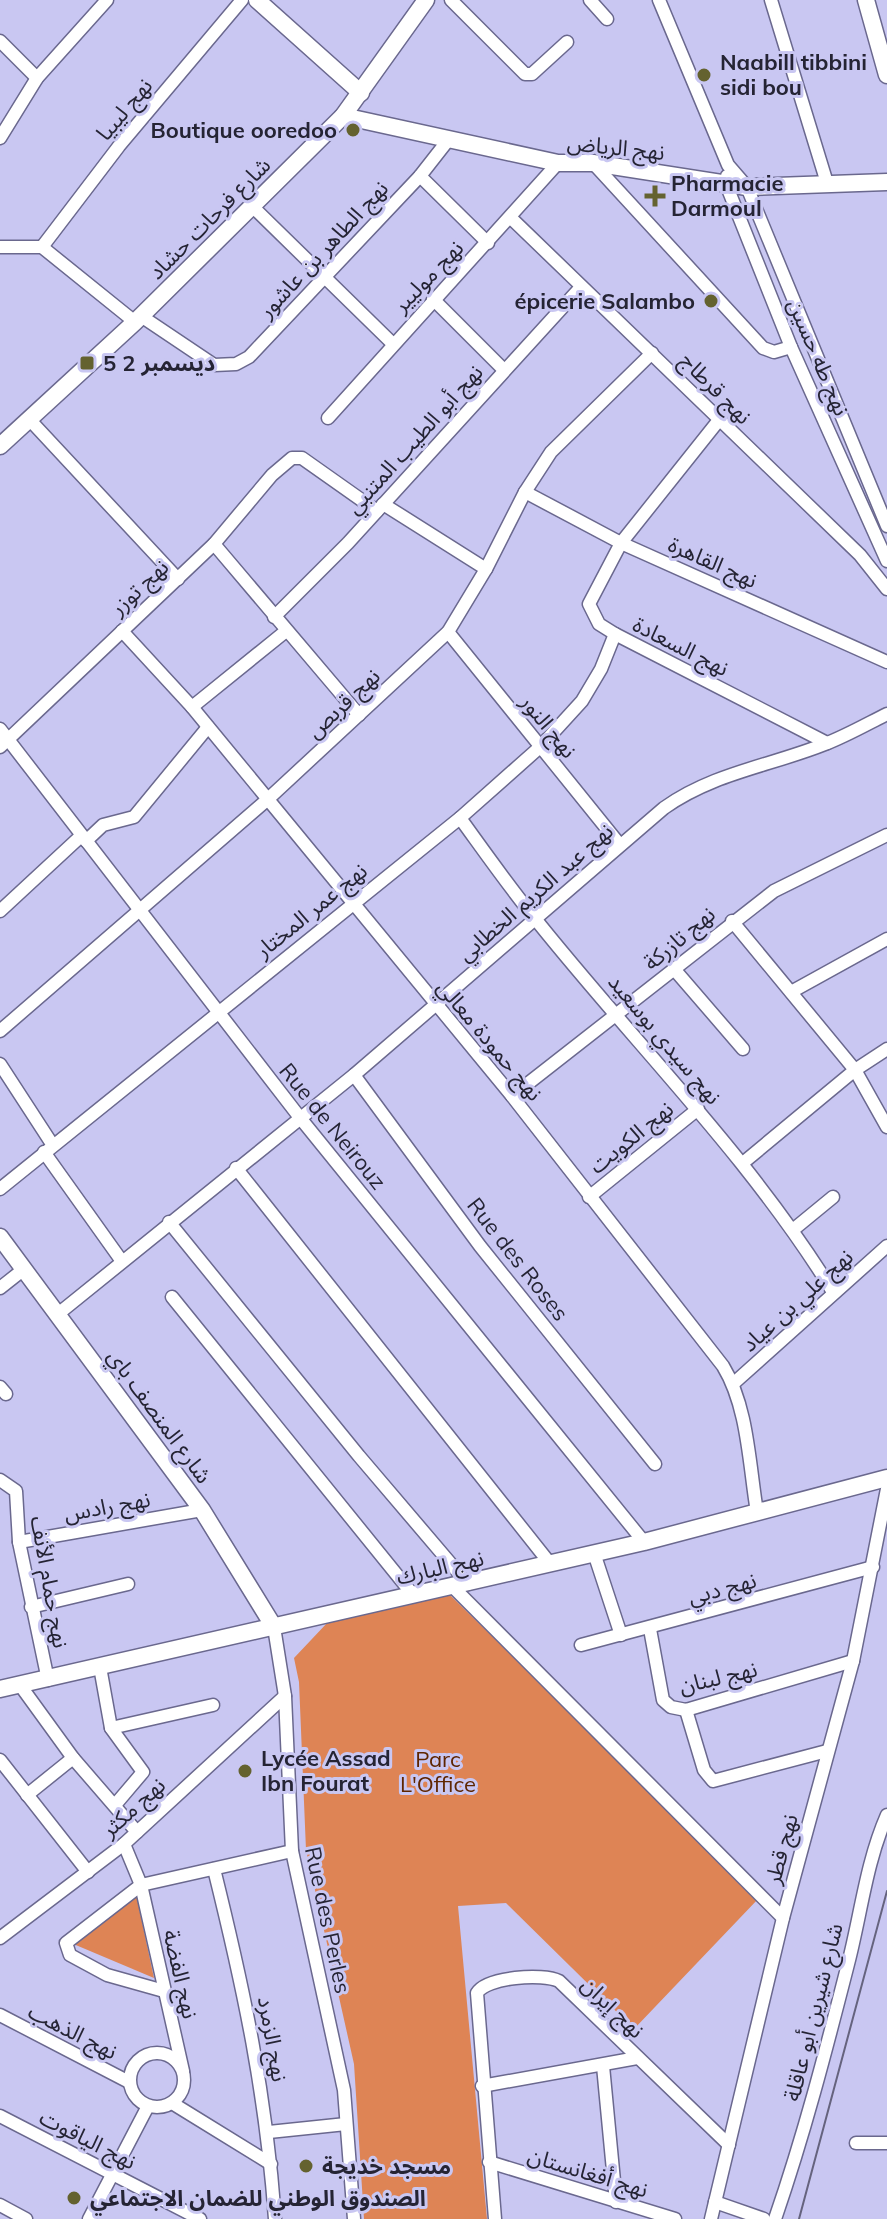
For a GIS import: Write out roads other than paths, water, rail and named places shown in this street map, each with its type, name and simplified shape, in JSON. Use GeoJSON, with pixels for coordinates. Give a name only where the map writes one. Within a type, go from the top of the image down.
{"type":"FeatureCollection","features":[{"type":"Feature","properties":{"kind":"street"},"geometry":{"type":"LineString","coordinates":[[0,138],[37,78],[107,0]]}},
{"type":"Feature","properties":{"kind":"street","name":"نهج ليبيا"},"geometry":{"type":"LineString","coordinates":[[42,247],[119,146],[242,0]]}},
{"type":"Feature","properties":{"kind":"street"},"geometry":{"type":"LineString","coordinates":[[257,0],[361,93]]}},
{"type":"Feature","properties":{"kind":"street","name":"شارع فرحات حشاد"},"geometry":{"type":"LineString","coordinates":[[0,446],[138,319],[343,116],[426,0]]}},
{"type":"Feature","properties":{"kind":"street"},"geometry":{"type":"LineString","coordinates":[[451,0],[525,74],[532,74],[567,42]]}},
{"type":"Feature","properties":{"kind":"street"},"geometry":{"type":"LineString","coordinates":[[590,0],[607,19]]}},
{"type":"Feature","properties":{"kind":"street","name":"نهج طه حسين"},"geometry":{"type":"LineString","coordinates":[[659,0],[728,165],[747,187],[887,526]]}},
{"type":"Feature","properties":{"kind":"street"},"geometry":{"type":"LineString","coordinates":[[771,0],[827,183]]}},
{"type":"Feature","properties":{"kind":"street"},"geometry":{"type":"LineString","coordinates":[[866,0],[887,75]]}},
{"type":"Feature","properties":{"kind":"street"},"geometry":{"type":"LineString","coordinates":[[0,41],[37,78]]}},
{"type":"Feature","properties":{"kind":"street","name":"نهج الرياض"},"geometry":{"type":"LineString","coordinates":[[343,116],[558,163],[593,163],[747,187],[887,182]]}},
{"type":"Feature","properties":{"kind":"street","name":"نهج الطاهر بن عاشور"},"geometry":{"type":"LineString","coordinates":[[138,319],[214,365],[236,364],[249,357],[420,176],[449,139]]}},
{"type":"Feature","properties":{"kind":"street","name":"نهج موليير"},"geometry":{"type":"LineString","coordinates":[[328,418],[392,343],[488,243],[558,163]]}},
{"type":"Feature","properties":{"kind":"street"},"geometry":{"type":"LineString","coordinates":[[593,163],[763,348],[774,352],[791,347]]}},
{"type":"Feature","properties":{"kind":"street","name":"نهج طه حسين"},"geometry":{"type":"LineString","coordinates":[[728,165],[726,184],[791,347],[887,561]]}},
{"type":"Feature","properties":{"kind":"street"},"geometry":{"type":"LineString","coordinates":[[420,176],[488,243]]}},
{"type":"Feature","properties":{"kind":"street"},"geometry":{"type":"LineString","coordinates":[[253,207],[392,343]]}},
{"type":"Feature","properties":{"kind":"street","name":"نهج قرطاج"},"geometry":{"type":"LineString","coordinates":[[511,218],[860,555],[887,589]]}},
{"type":"Feature","properties":{"kind":"street"},"geometry":{"type":"LineString","coordinates":[[0,247],[42,247],[138,319]]}},
{"type":"Feature","properties":{"kind":"street","name":"نهج أبو الطيب المتنبي"},"geometry":{"type":"LineString","coordinates":[[274,617],[380,507],[581,287]]}},
{"type":"Feature","properties":{"kind":"street"},"geometry":{"type":"LineString","coordinates":[[433,299],[503,369]]}},
{"type":"Feature","properties":{"kind":"street","name":"نهج قربص"},"geometry":{"type":"LineString","coordinates":[[0,1031],[268,799],[448,632],[486,569],[525,492],[551,452],[652,353]]}},
{"type":"Feature","properties":{"kind":"street"},"geometry":{"type":"LineString","coordinates":[[29,419],[178,579]]}},
{"type":"Feature","properties":{"kind":"street"},"geometry":{"type":"LineString","coordinates":[[621,543],[719,420]]}},
{"type":"Feature","properties":{"kind":"street","name":"نهج توزر"},"geometry":{"type":"LineString","coordinates":[[3,738],[178,579],[214,544],[272,475],[292,458],[302,458],[380,507]]}},
{"type":"Feature","properties":{"kind":"street","name":"نهج القاهرة"},"geometry":{"type":"LineString","coordinates":[[525,492],[621,543],[887,662]]}},
{"type":"Feature","properties":{"kind":"street"},"geometry":{"type":"LineString","coordinates":[[380,507],[486,569]]}},
{"type":"Feature","properties":{"kind":"street","name":"نهج السعادة"},"geometry":{"type":"LineString","coordinates":[[621,543],[589,604],[599,624],[827,743]]}},
{"type":"Feature","properties":{"kind":"street"},"geometry":{"type":"LineString","coordinates":[[214,544],[359,715]]}},
{"type":"Feature","properties":{"kind":"street","name":"نهج حمودة معالي"},"geometry":{"type":"LineString","coordinates":[[122,631],[192,707],[512,1096],[734,1383],[757,1512]]}},
{"type":"Feature","properties":{"kind":"street"},"geometry":{"type":"LineString","coordinates":[[192,707],[286,631]]}},
{"type":"Feature","properties":{"kind":"street","name":"نهج النور"},"geometry":{"type":"LineString","coordinates":[[448,632],[620,845]]}},
{"type":"Feature","properties":{"kind":"street","name":"نهج عمر المختار"},"geometry":{"type":"LineString","coordinates":[[0,1189],[460,818],[540,747],[582,701],[601,669],[615,634]]}},
{"type":"Feature","properties":{"kind":"street","name":"نهج عبد الكريم الخطابي"},"geometry":{"type":"LineString","coordinates":[[58,1314],[121,1260],[354,1075],[436,1006],[533,917],[690,789],[827,743],[887,714]]}},
{"type":"Feature","properties":{"kind":"street"},"geometry":{"type":"LineString","coordinates":[[0,911],[83,839],[103,825],[134,817],[208,727]]}},
{"type":"Feature","properties":{"kind":"street","name":"Rue de Neirouz"},"geometry":{"type":"LineString","coordinates":[[3,738],[140,909],[301,1119],[644,1542]]}},
{"type":"Feature","properties":{"kind":"street","name":"نهج سيدي بوسعيد"},"geometry":{"type":"LineString","coordinates":[[460,818],[533,917],[744,1162],[794,1229],[833,1292]]}},
{"type":"Feature","properties":{"kind":"street","name":"نهج تازركة"},"geometry":{"type":"LineString","coordinates":[[512,1096],[774,891],[887,835]]}},
{"type":"Feature","properties":{"kind":"street"},"geometry":{"type":"LineString","coordinates":[[732,921],[855,1070],[887,1127]]}},
{"type":"Feature","properties":{"kind":"street"},"geometry":{"type":"LineString","coordinates":[[791,992],[887,939]]}},
{"type":"Feature","properties":{"kind":"street"},"geometry":{"type":"LineString","coordinates":[[674,969],[743,1049]]}},
{"type":"Feature","properties":{"kind":"street"},"geometry":{"type":"LineString","coordinates":[[744,1162],[855,1070],[887,1049]]}},
{"type":"Feature","properties":{"kind":"street"},"geometry":{"type":"LineString","coordinates":[[0,1064],[48,1148],[121,1260]]}},
{"type":"Feature","properties":{"kind":"street","name":"Rue des Roses"},"geometry":{"type":"LineString","coordinates":[[354,1075],[480,1246],[655,1464]]}},
{"type":"Feature","properties":{"kind":"street","name":"نهج الكويت"},"geometry":{"type":"LineString","coordinates":[[589,1197],[698,1109]]}},
{"type":"Feature","properties":{"kind":"street"},"geometry":{"type":"LineString","coordinates":[[236,1168],[548,1561]]}},
{"type":"Feature","properties":{"kind":"street"},"geometry":{"type":"LineString","coordinates":[[794,1229],[833,1197]]}},
{"type":"Feature","properties":{"kind":"street"},"geometry":{"type":"LineString","coordinates":[[169,1222],[461,1585],[783,1918]]}},
{"type":"Feature","properties":{"kind":"street","name":"شارع المنصف باي"},"geometry":{"type":"LineString","coordinates":[[0,1237],[202,1510],[274,1627]]}},
{"type":"Feature","properties":{"kind":"street","name":"نهج علي بن عياد"},"geometry":{"type":"LineString","coordinates":[[734,1383],[887,1246]]}},
{"type":"Feature","properties":{"kind":"street"},"geometry":{"type":"LineString","coordinates":[[0,1288],[24,1269]]}},
{"type":"Feature","properties":{"kind":"street"},"geometry":{"type":"LineString","coordinates":[[172,1297],[414,1596]]}},
{"type":"Feature","properties":{"kind":"street","name":"نهج البارك"},"geometry":{"type":"LineString","coordinates":[[0,1689],[414,1596],[548,1561],[644,1542],[887,1478]]}},
{"type":"Feature","properties":{"kind":"street","name":"نهج حمام الأنف"},"geometry":{"type":"LineString","coordinates":[[0,1480],[5,1480],[16,1491],[19,1542],[48,1680]]}},
{"type":"Feature","properties":{"kind":"street","name":"نهج قطر"},"geometry":{"type":"LineString","coordinates":[[711,2219],[783,1918],[853,1661],[887,1489]]}},
{"type":"Feature","properties":{"kind":"street","name":"نهج رادس"},"geometry":{"type":"LineString","coordinates":[[19,1542],[202,1510]]}},
{"type":"Feature","properties":{"kind":"street"},"geometry":{"type":"LineString","coordinates":[[594,1553],[621,1635]]}},
{"type":"Feature","properties":{"kind":"street","name":"نهج دبي"},"geometry":{"type":"LineString","coordinates":[[581,1645],[873,1567]]}},
{"type":"Feature","properties":{"kind":"street"},"geometry":{"type":"LineString","coordinates":[[31,1607],[128,1584]]}},
{"type":"Feature","properties":{"kind":"street","name":"Rue des Perles"},"geometry":{"type":"LineString","coordinates":[[274,1627],[285,1696],[292,1851],[341,2075],[354,2219]]}},
{"type":"Feature","properties":{"kind":"street","name":"نهج لبنان"},"geometry":{"type":"LineString","coordinates":[[650,1629],[663,1700],[671,1707],[686,1710],[853,1661]]}},
{"type":"Feature","properties":{"kind":"street"},"geometry":{"type":"LineString","coordinates":[[100,1667],[111,1728],[143,1772],[115,1805]]}},
{"type":"Feature","properties":{"kind":"street"},"geometry":{"type":"LineString","coordinates":[[20,1685],[73,1758],[137,1832]]}},
{"type":"Feature","properties":{"kind":"street","name":"نهج مكثر"},"geometry":{"type":"LineString","coordinates":[[0,1938],[124,1844],[285,1696]]}},
{"type":"Feature","properties":{"kind":"street"},"geometry":{"type":"LineString","coordinates":[[111,1728],[213,1705]]}},
{"type":"Feature","properties":{"kind":"street"},"geometry":{"type":"LineString","coordinates":[[686,1710],[704,1770],[713,1781],[827,1751]]}},
{"type":"Feature","properties":{"kind":"street"},"geometry":{"type":"LineString","coordinates":[[27,1795],[73,1758]]}},
{"type":"Feature","properties":{"kind":"street"},"geometry":{"type":"LineString","coordinates":[[0,1760],[88,1872]]}},
{"type":"Feature","properties":{"kind":"street","name":"شارع شيرين أبو عاقلة"},"geometry":{"type":"LineString","coordinates":[[775,2219],[797,2154],[849,1960],[870,1858],[887,1815]]}},
{"type":"Feature","properties":{"kind":"street","name":"نهج الفضة"},"geometry":{"type":"LineString","coordinates":[[124,1844],[141,1885],[183,2071]]}},
{"type":"Feature","properties":{"kind":"street"},"geometry":{"type":"LineString","coordinates":[[164,1991],[107,1975],[66,1949],[69,1938],[141,1885],[292,1851]]}},
{"type":"Feature","properties":{"kind":"street","name":"نهج الزمرد"},"geometry":{"type":"LineString","coordinates":[[214,1869],[250,2016],[269,2132],[275,2219]]}},
{"type":"Feature","properties":{"kind":"street","name":"نهج إيران"},"geometry":{"type":"LineString","coordinates":[[495,2219],[477,1993],[484,1984],[550,1977],[729,2145]]}},
{"type":"Feature","properties":{"kind":"street","name":"نهج الذهب"},"geometry":{"type":"LineString","coordinates":[[0,2015],[129,2082]]}},
{"type":"Feature","properties":{"kind":"street"},"geometry":{"type":"LineString","coordinates":[[159,2052],[174,2058],[183,2071],[184,2085],[172,2103],[160,2107],[148,2106],[134,2097],[129,2082],[132,2066],[144,2055],[159,2052]]}},
{"type":"Feature","properties":{"kind":"street"},"geometry":{"type":"LineString","coordinates":[[482,2086],[637,2058]]}},
{"type":"Feature","properties":{"kind":"street"},"geometry":{"type":"LineString","coordinates":[[603,2066],[616,2202]]}},
{"type":"Feature","properties":{"kind":"street"},"geometry":{"type":"LineString","coordinates":[[172,2103],[271,2164]]}},
{"type":"Feature","properties":{"kind":"street"},"geometry":{"type":"LineString","coordinates":[[89,2219],[148,2106]]}},
{"type":"Feature","properties":{"kind":"street","name":"نهج الياقوت"},"geometry":{"type":"LineString","coordinates":[[0,2116],[200,2219]]}},
{"type":"Feature","properties":{"kind":"street"},"geometry":{"type":"LineString","coordinates":[[269,2132],[346,2124]]}},
{"type":"Feature","properties":{"kind":"street"},"geometry":{"type":"LineString","coordinates":[[856,2143],[887,2143]]}},
{"type":"Feature","properties":{"kind":"street","name":"نهج أفغانستان"},"geometry":{"type":"LineString","coordinates":[[489,2162],[675,2219]]}},
{"type":"Feature","properties":{"kind":"street"},"geometry":{"type":"LineString","coordinates":[[715,2202],[764,2219]]}},
{"type":"Feature","properties":{"kind":"street"},"geometry":{"type":"LineString","coordinates":[[0,2205],[26,2219]]}},
{"type":"Feature","properties":{"kind":"tram line"},"geometry":{"type":"LineString","coordinates":[[799,2219],[887,1891]]}},
{"type":"Feature","properties":{"kind":"place","name":"Naabill tibbini sidi bou"},"geometry":{"type":"Point","coordinates":[704,75]}},
{"type":"Feature","properties":{"kind":"place","name":"Boutique ooredoo"},"geometry":{"type":"Point","coordinates":[353,130]}},
{"type":"Feature","properties":{"kind":"place","name":"Pharmacie Darmoul"},"geometry":{"type":"Point","coordinates":[655,196]}},
{"type":"Feature","properties":{"kind":"place","name":"épicerie Salambo"},"geometry":{"type":"Point","coordinates":[711,301]}},
{"type":"Feature","properties":{"kind":"place","name":"5 ديسمبر 2"},"geometry":{"type":"Point","coordinates":[87,363]}},
{"type":"Feature","properties":{"kind":"place","name":"Lycée Assad Ibn Fourat"},"geometry":{"type":"Point","coordinates":[245,1771]}},
{"type":"Feature","properties":{"kind":"place","name":"مسجد خديجة"},"geometry":{"type":"Point","coordinates":[306,2166]}},
{"type":"Feature","properties":{"kind":"place","name":"الصندوق الوطني للضمان الاجتماعي"},"geometry":{"type":"Point","coordinates":[74,2198]}},
{"type":"Feature","properties":{"kind":"park label","name":"Parc L'Office"},"geometry":{"type":"Point","coordinates":[438,1772]}}]}
